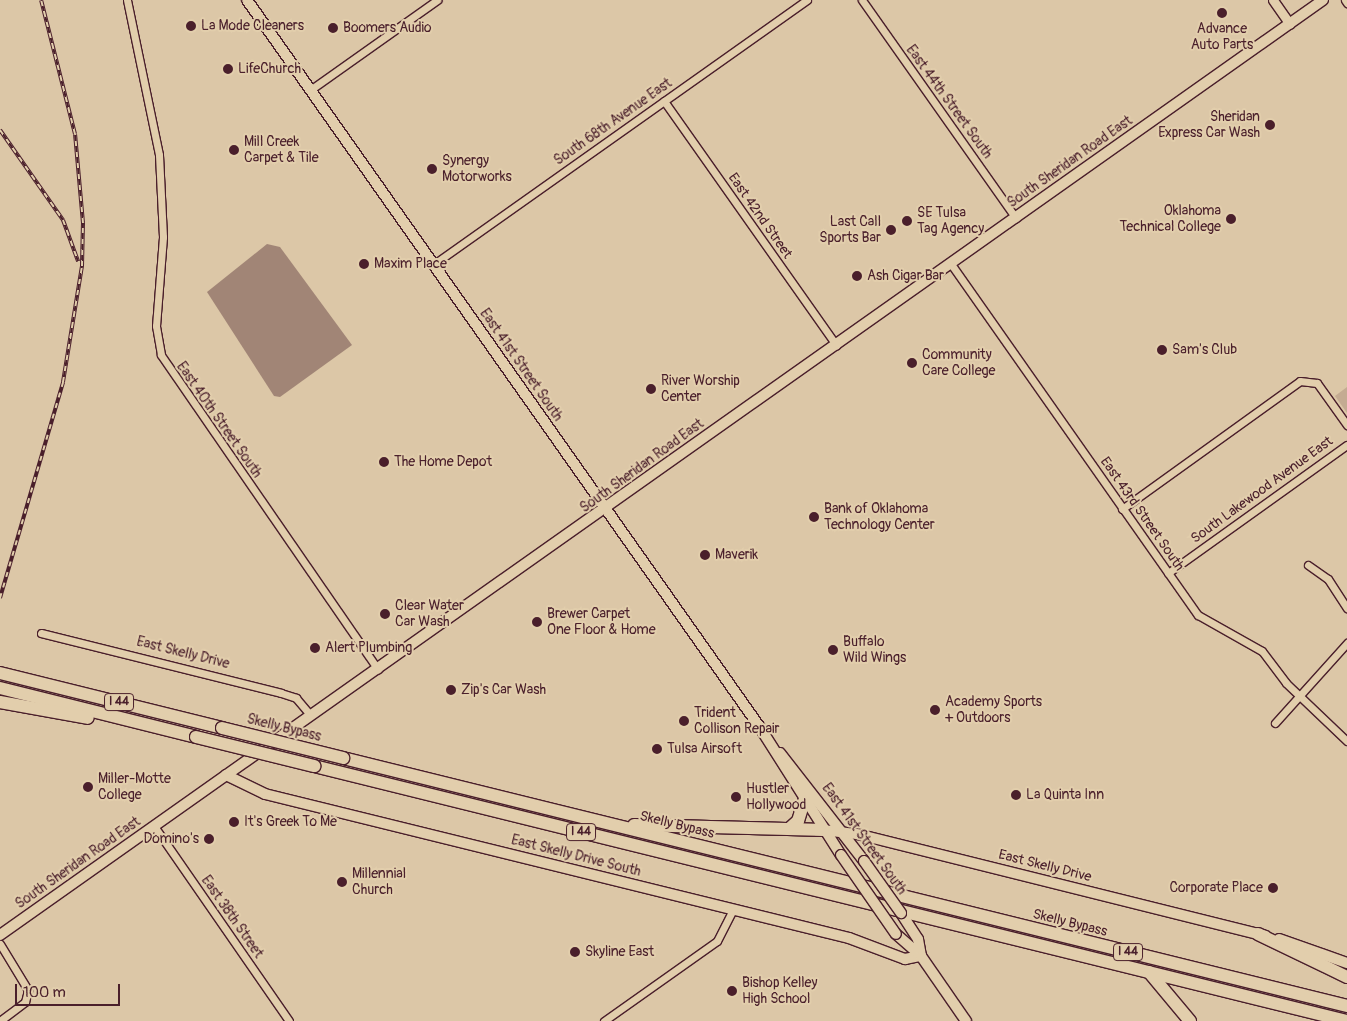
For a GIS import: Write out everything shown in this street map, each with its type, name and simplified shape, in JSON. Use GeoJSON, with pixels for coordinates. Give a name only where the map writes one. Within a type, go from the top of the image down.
{"type":"FeatureCollection","features":[{"type":"Feature","properties":{"kind":"highway","name":"Skelly Bypass"},"geometry":{"type":"LineString","coordinates":[[0,673],[1347,1006]]}},
{"type":"Feature","properties":{"kind":"highway","name":"Skelly Bypass"},"geometry":{"type":"LineString","coordinates":[[6,690],[1347,1021]]}},
{"type":"Feature","properties":{"kind":"highway"},"geometry":{"type":"LineString","coordinates":[[4,703],[196,736]]}},
{"type":"Feature","properties":{"kind":"highway"},"geometry":{"type":"LineString","coordinates":[[789,829],[798,821],[804,802]]}},
{"type":"Feature","properties":{"kind":"highway"},"geometry":{"type":"LineString","coordinates":[[609,824],[824,830]]}},
{"type":"Feature","properties":{"kind":"highway"},"geometry":{"type":"LineString","coordinates":[[1258,934],[1347,977]]}},
{"type":"Feature","properties":{"kind":"highway"},"geometry":{"type":"LineString","coordinates":[[1149,972],[1190,1021]]}},
{"type":"Feature","properties":{"kind":"main road","name":"East 41st Street South"},"geometry":{"type":"LineString","coordinates":[[247,0],[773,746],[845,833],[918,939],[921,956]]}},
{"type":"Feature","properties":{"kind":"main road","name":"South Sheridan Road East"},"geometry":{"type":"LineString","coordinates":[[0,935],[1323,0]]}},
{"type":"Feature","properties":{"kind":"main road","name":"East 41st Street South"},"geometry":{"type":"LineString","coordinates":[[773,746],[804,802],[896,934],[921,956],[966,1021]]}},
{"type":"Feature","properties":{"kind":"main road","name":"East Skelly Drive South"},"geometry":{"type":"LineString","coordinates":[[226,775],[265,794],[849,938],[905,959],[921,956]]}},
{"type":"Feature","properties":{"kind":"main road","name":"East Skelly Drive"},"geometry":{"type":"LineString","coordinates":[[824,830],[845,833],[1258,934]]}},
{"type":"Feature","properties":{"kind":"main road"},"geometry":{"type":"LineString","coordinates":[[1258,934],[1347,963]]}},
{"type":"Feature","properties":{"kind":"street","name":"East 40th Street South"},"geometry":{"type":"LineString","coordinates":[[128,0],[159,155],[163,230],[156,326],[161,355],[378,668]]}},
{"type":"Feature","properties":{"kind":"street"},"geometry":{"type":"LineString","coordinates":[[310,90],[437,0]]}},
{"type":"Feature","properties":{"kind":"street","name":"South 68th Avenue East"},"geometry":{"type":"LineString","coordinates":[[434,264],[807,0]]}},
{"type":"Feature","properties":{"kind":"street","name":"East 44th Street South"},"geometry":{"type":"LineString","coordinates":[[862,0],[1016,218]]}},
{"type":"Feature","properties":{"kind":"street"},"geometry":{"type":"LineString","coordinates":[[1273,0],[1290,24]]}},
{"type":"Feature","properties":{"kind":"street","name":"East 42nd Street"},"geometry":{"type":"LineString","coordinates":[[664,101],[836,345]]}},
{"type":"Feature","properties":{"kind":"street","name":"East 43rd Street South"},"geometry":{"type":"LineString","coordinates":[[951,264],[1168,573],[1204,621],[1255,645],[1302,697],[1347,741]]}},
{"type":"Feature","properties":{"kind":"street"},"geometry":{"type":"LineString","coordinates":[[1122,508],[1300,382],[1317,383],[1347,425]]}},
{"type":"Feature","properties":{"kind":"street","name":"South Lakewood Avenue East"},"geometry":{"type":"LineString","coordinates":[[1168,573],[1347,445]]}},
{"type":"Feature","properties":{"kind":"street"},"geometry":{"type":"LineString","coordinates":[[1308,565],[1328,579],[1347,608]]}},
{"type":"Feature","properties":{"kind":"street","name":"East Skelly Drive"},"geometry":{"type":"LineString","coordinates":[[41,633],[281,693],[296,698],[311,716]]}},
{"type":"Feature","properties":{"kind":"street"},"geometry":{"type":"LineString","coordinates":[[1275,723],[1302,697],[1347,643]]}},
{"type":"Feature","properties":{"kind":"street","name":"East 38th Street"},"geometry":{"type":"LineString","coordinates":[[154,826],[289,1021]]}},
{"type":"Feature","properties":{"kind":"street"},"geometry":{"type":"LineString","coordinates":[[604,1021],[717,941],[733,909]]}},
{"type":"Feature","properties":{"kind":"street"},"geometry":{"type":"LineString","coordinates":[[0,944],[28,990],[26,1002],[0,1021]]}},
{"type":"Feature","properties":{"kind":"shaded area"},"geometry":{"type":"Polygon","coordinates":[[[267,244],[280,247],[352,345],[280,397],[274,396],[207,292],[267,244]]]}},
{"type":"Feature","properties":{"kind":"shaded area"},"geometry":{"type":"Polygon","coordinates":[[[1347,387],[1347,413],[1335,396],[1347,387]]]}},
{"type":"Feature","properties":{"kind":"railway"},"geometry":{"type":"LineString","coordinates":[[0,598],[63,382],[82,266],[83,223],[75,134],[41,0]]}},
{"type":"Feature","properties":{"kind":"railway"},"geometry":{"type":"LineString","coordinates":[[0,130],[63,220],[78,261]]}},
{"type":"Feature","properties":{"kind":"place","name":"Advance Auto Parts"},"geometry":{"type":"Point","coordinates":[1222,13]}},
{"type":"Feature","properties":{"kind":"place","name":"La Mode Cleaners"},"geometry":{"type":"Point","coordinates":[191,26]}},
{"type":"Feature","properties":{"kind":"place","name":"Boomers Audio"},"geometry":{"type":"Point","coordinates":[333,28]}},
{"type":"Feature","properties":{"kind":"place","name":"LifeChurch"},"geometry":{"type":"Point","coordinates":[228,69]}},
{"type":"Feature","properties":{"kind":"place","name":"Sheridan Express Car Wash"},"geometry":{"type":"Point","coordinates":[1270,125]}},
{"type":"Feature","properties":{"kind":"place","name":"Mill Creek Carpet & Tile"},"geometry":{"type":"Point","coordinates":[234,150]}},
{"type":"Feature","properties":{"kind":"place","name":"Synergy Motorworks"},"geometry":{"type":"Point","coordinates":[432,169]}},
{"type":"Feature","properties":{"kind":"place","name":"Oklahoma Technical College"},"geometry":{"type":"Point","coordinates":[1231,219]}},
{"type":"Feature","properties":{"kind":"place","name":"SE Tulsa Tag Agency"},"geometry":{"type":"Point","coordinates":[907,221]}},
{"type":"Feature","properties":{"kind":"place","name":"Last Call Sports Bar"},"geometry":{"type":"Point","coordinates":[891,230]}},
{"type":"Feature","properties":{"kind":"place","name":"Maxim Place"},"geometry":{"type":"Point","coordinates":[364,264]}},
{"type":"Feature","properties":{"kind":"place","name":"Ash Cigar Bar"},"geometry":{"type":"Point","coordinates":[857,276]}},
{"type":"Feature","properties":{"kind":"place","name":"Sam's Club"},"geometry":{"type":"Point","coordinates":[1162,350]}},
{"type":"Feature","properties":{"kind":"place","name":"Community Care College"},"geometry":{"type":"Point","coordinates":[912,363]}},
{"type":"Feature","properties":{"kind":"place","name":"River Worship Center"},"geometry":{"type":"Point","coordinates":[651,389]}},
{"type":"Feature","properties":{"kind":"place","name":"The Home Depot"},"geometry":{"type":"Point","coordinates":[384,462]}},
{"type":"Feature","properties":{"kind":"place","name":"Bank of Oklahoma Technology Center"},"geometry":{"type":"Point","coordinates":[814,517]}},
{"type":"Feature","properties":{"kind":"place","name":"Maverik"},"geometry":{"type":"Point","coordinates":[705,555]}},
{"type":"Feature","properties":{"kind":"place","name":"Clear Water Car Wash"},"geometry":{"type":"Point","coordinates":[385,614]}},
{"type":"Feature","properties":{"kind":"place","name":"Brewer Carpet One Floor & Home"},"geometry":{"type":"Point","coordinates":[537,622]}},
{"type":"Feature","properties":{"kind":"place","name":"Alert Plumbing"},"geometry":{"type":"Point","coordinates":[315,648]}},
{"type":"Feature","properties":{"kind":"place","name":"Buffalo Wild Wings"},"geometry":{"type":"Point","coordinates":[833,650]}},
{"type":"Feature","properties":{"kind":"place","name":"Zip's Car Wash"},"geometry":{"type":"Point","coordinates":[451,690]}},
{"type":"Feature","properties":{"kind":"place","name":"Academy Sports + Outdoors"},"geometry":{"type":"Point","coordinates":[935,710]}},
{"type":"Feature","properties":{"kind":"place","name":"Trident Collison Repair"},"geometry":{"type":"Point","coordinates":[684,721]}},
{"type":"Feature","properties":{"kind":"place","name":"Tulsa Airsoft"},"geometry":{"type":"Point","coordinates":[657,749]}},
{"type":"Feature","properties":{"kind":"place","name":"Miller-Motte College"},"geometry":{"type":"Point","coordinates":[88,787]}},
{"type":"Feature","properties":{"kind":"place","name":"La Quinta Inn"},"geometry":{"type":"Point","coordinates":[1016,795]}},
{"type":"Feature","properties":{"kind":"place","name":"Hustler Hollywood"},"geometry":{"type":"Point","coordinates":[736,797]}},
{"type":"Feature","properties":{"kind":"place","name":"It's Greek To Me"},"geometry":{"type":"Point","coordinates":[234,822]}},
{"type":"Feature","properties":{"kind":"place","name":"Domino's"},"geometry":{"type":"Point","coordinates":[209,839]}},
{"type":"Feature","properties":{"kind":"place","name":"Millennial Church"},"geometry":{"type":"Point","coordinates":[342,882]}},
{"type":"Feature","properties":{"kind":"place","name":"Corporate Place"},"geometry":{"type":"Point","coordinates":[1273,888]}},
{"type":"Feature","properties":{"kind":"place","name":"Skyline East"},"geometry":{"type":"Point","coordinates":[575,952]}},
{"type":"Feature","properties":{"kind":"place","name":"Bishop Kelley High School"},"geometry":{"type":"Point","coordinates":[732,991]}}]}
